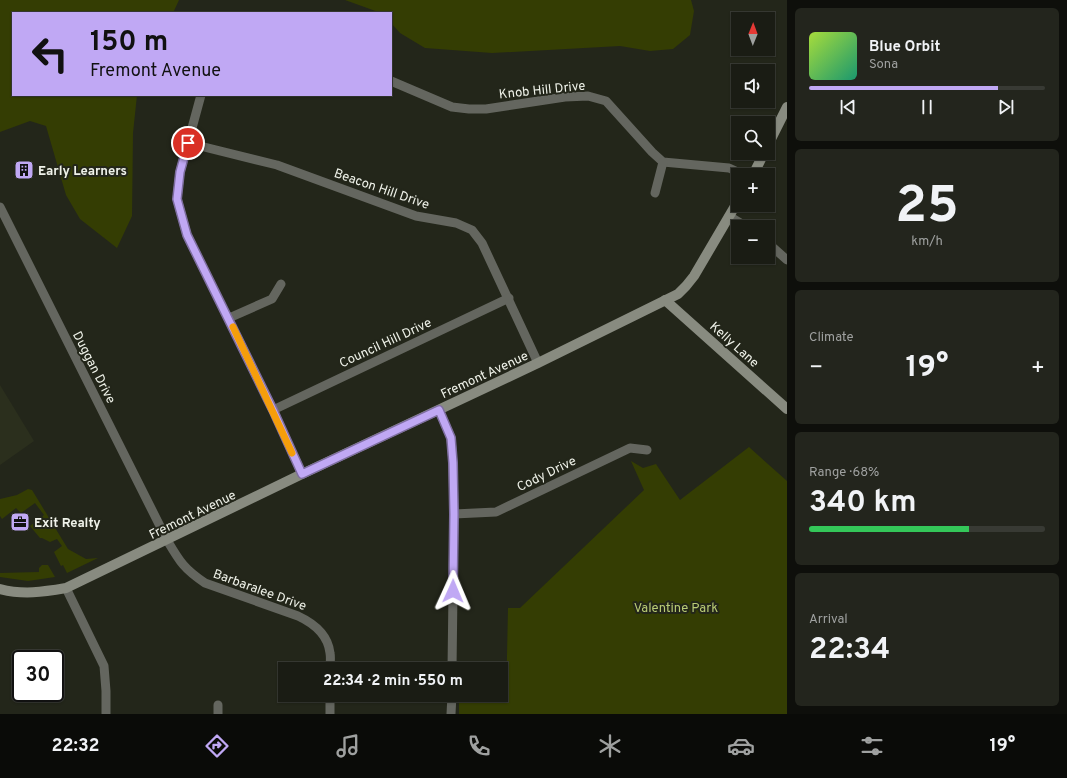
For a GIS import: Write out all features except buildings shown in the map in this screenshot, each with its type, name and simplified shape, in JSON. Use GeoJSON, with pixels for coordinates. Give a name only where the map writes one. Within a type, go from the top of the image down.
{"type":"FeatureCollection","features":[{"type":"Feature","properties":{"kind":"main road"},"geometry":{"type":"LineString","coordinates":[[775,131],[787,107]]}},
{"type":"Feature","properties":{"kind":"main road","name":"Fremont Avenue"},"geometry":{"type":"LineString","coordinates":[[0,590],[25,593],[66,588],[302,474],[538,363],[678,294],[694,276],[731,212]]}},
{"type":"Feature","properties":{"kind":"main road","name":"Kelly Lane"},"geometry":{"type":"LineString","coordinates":[[665,300],[787,408]]}},
{"type":"Feature","properties":{"kind":"street","name":"Knob Hill Drive"},"geometry":{"type":"LineString","coordinates":[[392,81],[452,108],[486,109],[565,97],[588,96],[606,101],[652,152],[663,162]]}},
{"type":"Feature","properties":{"kind":"street"},"geometry":{"type":"LineString","coordinates":[[201,96],[180,172],[177,199],[187,235],[229,318],[302,474]]}},
{"type":"Feature","properties":{"kind":"street","name":"Beacon Hill Drive"},"geometry":{"type":"LineString","coordinates":[[188,143],[277,165],[416,216],[456,223],[472,230],[482,243],[538,363]]}},
{"type":"Feature","properties":{"kind":"street"},"geometry":{"type":"LineString","coordinates":[[655,193],[663,162],[731,169]]}},
{"type":"Feature","properties":{"kind":"street","name":"Duggan Drive"},"geometry":{"type":"LineString","coordinates":[[0,206],[168,540]]}},
{"type":"Feature","properties":{"kind":"street"},"geometry":{"type":"LineString","coordinates":[[729,216],[736,220]]}},
{"type":"Feature","properties":{"kind":"street"},"geometry":{"type":"LineString","coordinates":[[775,249],[787,260]]}},
{"type":"Feature","properties":{"kind":"street"},"geometry":{"type":"LineString","coordinates":[[229,318],[272,299],[281,284]]}},
{"type":"Feature","properties":{"kind":"street","name":"Council Hill Drive"},"geometry":{"type":"LineString","coordinates":[[273,410],[508,298]]}},
{"type":"Feature","properties":{"kind":"street"},"geometry":{"type":"LineString","coordinates":[[439,410],[451,438],[454,514],[452,662]]}},
{"type":"Feature","properties":{"kind":"street","name":"Cody Drive"},"geometry":{"type":"LineString","coordinates":[[454,514],[496,512],[630,448],[647,450]]}},
{"type":"Feature","properties":{"kind":"street","name":"Barbaralee Drive"},"geometry":{"type":"LineString","coordinates":[[168,540],[180,563],[205,583],[309,621],[318,628],[325,639],[330,652],[330,662]]}},
{"type":"Feature","properties":{"kind":"street"},"geometry":{"type":"LineString","coordinates":[[66,588],[104,666],[106,714]]}},
{"type":"Feature","properties":{"kind":"street"},"geometry":{"type":"LineString","coordinates":[[330,702],[330,714]]}},
{"type":"Feature","properties":{"kind":"street"},"geometry":{"type":"LineString","coordinates":[[451,714],[452,702]]}},
{"type":"Feature","properties":{"kind":"shaded area"},"geometry":{"type":"Polygon","coordinates":[[[0,385],[34,441],[0,465],[0,385]]]}},
{"type":"Feature","properties":{"kind":"green space"},"geometry":{"type":"Polygon","coordinates":[[[0,0],[179,0],[173,12],[12,12],[12,96],[137,96],[133,133],[132,216],[117,248],[80,219],[66,195],[46,126],[30,121],[0,132],[0,0]]]}},
{"type":"Feature","properties":{"kind":"green space"},"geometry":{"type":"Polygon","coordinates":[[[345,0],[691,0],[694,11],[690,35],[673,49],[650,51],[620,46],[492,53],[425,48],[400,33],[392,24],[392,12],[378,12],[345,0]]]}},
{"type":"Feature","properties":{"kind":"green space","name":"Valentine Park"},"geometry":{"type":"Polygon","coordinates":[[[749,447],[787,481],[787,714],[459,714],[459,702],[508,702],[508,608],[520,608],[644,490],[631,461],[643,468],[656,464],[680,500],[749,447]]]}},
{"type":"Feature","properties":{"kind":"green space"},"geometry":{"type":"Polygon","coordinates":[[[28,489],[32,490],[68,549],[86,559],[98,558],[67,573],[63,565],[61,566],[54,552],[62,546],[57,539],[50,542],[40,538],[30,526],[44,515],[35,503],[21,513],[16,508],[2,519],[0,516],[0,499],[17,495],[28,489]]]}},
{"type":"Feature","properties":{"kind":"green space"},"geometry":{"type":"Polygon","coordinates":[[[42,565],[48,565],[55,577],[28,581],[0,577],[0,573],[39,572],[39,568],[42,565]]]}},
{"type":"Feature","properties":{"kind":"slow traffic"},"geometry":{"type":"LineString","coordinates":[[233,327],[292,453]]}},
{"type":"Feature","properties":{"kind":"place","name":"Early Learners"},"geometry":{"type":"Point","coordinates":[24,170]}},
{"type":"Feature","properties":{"kind":"place","name":"Exit Realty"},"geometry":{"type":"Point","coordinates":[20,522]}},
{"type":"Feature","properties":{"kind":"route"},"geometry":{"type":"LineString","coordinates":[[188,143],[180,172],[177,199],[187,235],[229,318],[302,474],[439,410],[451,438],[453,463],[453,591]]}}]}
